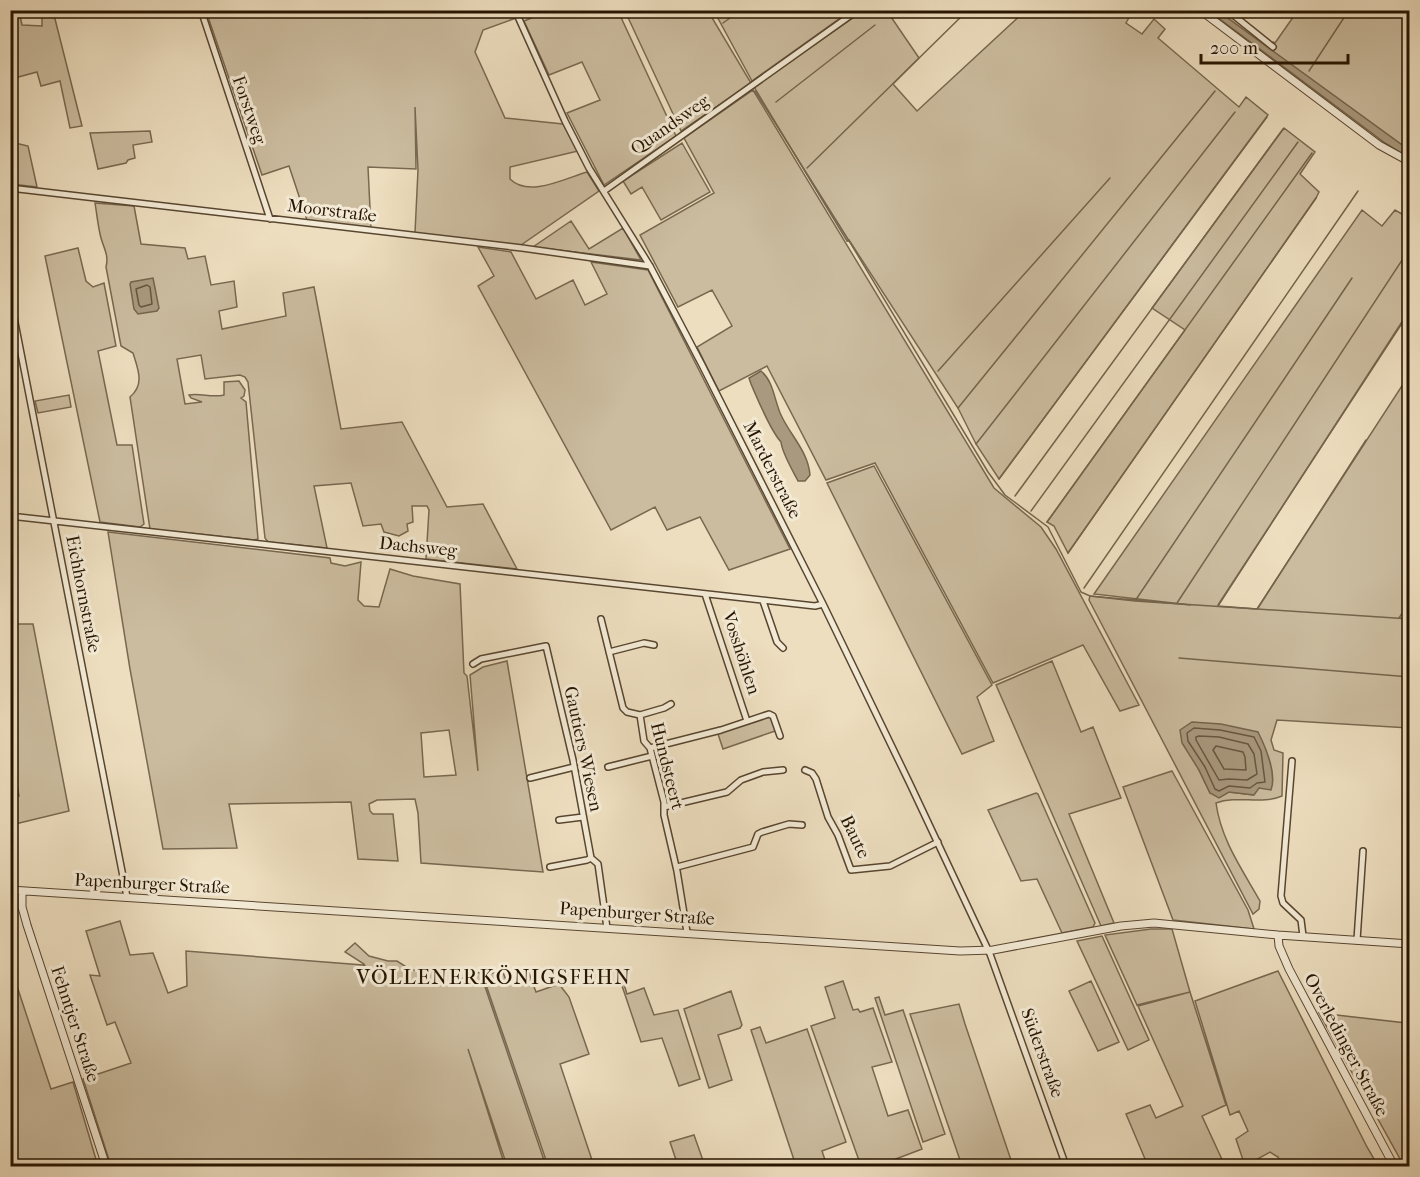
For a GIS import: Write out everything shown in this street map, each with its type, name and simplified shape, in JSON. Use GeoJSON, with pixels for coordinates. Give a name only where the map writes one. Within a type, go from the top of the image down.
{"type":"FeatureCollection","features":[{"type":"Feature","properties":{"kind":"street","name":"Forstweg"},"geometry":{"type":"LineString","coordinates":[[201,10],[270,219]]}},
{"type":"Feature","properties":{"kind":"street","name":"Marderstraße"},"geometry":{"type":"LineString","coordinates":[[515,10],[589,168],[650,266],[823,604],[989,950]]}},
{"type":"Feature","properties":{"kind":"street","name":"Quandsweg"},"geometry":{"type":"LineString","coordinates":[[604,190],[858,10]]}},
{"type":"Feature","properties":{"kind":"street"},"geometry":{"type":"LineString","coordinates":[[1200,10],[1379,145],[1410,162]]}},
{"type":"Feature","properties":{"kind":"street"},"geometry":{"type":"LineString","coordinates":[[1227,10],[1273,47]]}},
{"type":"Feature","properties":{"kind":"street","name":"Moorstraße"},"geometry":{"type":"LineString","coordinates":[[10,188],[522,248],[650,266]]}},
{"type":"Feature","properties":{"kind":"street","name":"Eichhornstraße"},"geometry":{"type":"LineString","coordinates":[[10,297],[127,897]]}},
{"type":"Feature","properties":{"kind":"street","name":"Dachsweg"},"geometry":{"type":"LineString","coordinates":[[10,516],[568,577],[763,601],[815,606],[823,604]]}},
{"type":"Feature","properties":{"kind":"street","name":"Vosshöhlen"},"geometry":{"type":"LineString","coordinates":[[705,594],[747,721]]}},
{"type":"Feature","properties":{"kind":"street"},"geometry":{"type":"LineString","coordinates":[[763,601],[777,642],[783,648]]}},
{"type":"Feature","properties":{"kind":"street","name":"Hundsteert"},"geometry":{"type":"LineString","coordinates":[[601,619],[623,708],[627,712],[640,715],[645,741],[650,748],[664,807],[663,815],[677,867],[687,932]]}},
{"type":"Feature","properties":{"kind":"street"},"geometry":{"type":"LineString","coordinates":[[609,652],[644,643],[654,645]]}},
{"type":"Feature","properties":{"kind":"street","name":"Gautiers Wiesen"},"geometry":{"type":"LineString","coordinates":[[473,664],[481,659],[546,646],[574,767],[591,858],[598,864],[607,928]]}},
{"type":"Feature","properties":{"kind":"street"},"geometry":{"type":"LineString","coordinates":[[640,715],[671,704]]}},
{"type":"Feature","properties":{"kind":"street"},"geometry":{"type":"LineString","coordinates":[[650,748],[771,714],[780,736]]}},
{"type":"Feature","properties":{"kind":"street"},"geometry":{"type":"LineString","coordinates":[[608,767],[652,756]]}},
{"type":"Feature","properties":{"kind":"street"},"geometry":{"type":"LineString","coordinates":[[1292,761],[1281,896],[1282,903],[1301,920],[1303,936]]}},
{"type":"Feature","properties":{"kind":"street"},"geometry":{"type":"LineString","coordinates":[[530,778],[574,767]]}},
{"type":"Feature","properties":{"kind":"street"},"geometry":{"type":"LineString","coordinates":[[664,807],[727,792],[741,780],[763,772],[783,770]]}},
{"type":"Feature","properties":{"kind":"street","name":"Baute"},"geometry":{"type":"LineString","coordinates":[[806,770],[816,779],[851,870],[890,866],[938,842]]}},
{"type":"Feature","properties":{"kind":"street"},"geometry":{"type":"LineString","coordinates":[[559,820],[583,817]]}},
{"type":"Feature","properties":{"kind":"street"},"geometry":{"type":"LineString","coordinates":[[677,867],[753,848],[758,834],[762,832],[789,824],[802,825]]}},
{"type":"Feature","properties":{"kind":"street"},"geometry":{"type":"LineString","coordinates":[[1357,940],[1363,851]]}},
{"type":"Feature","properties":{"kind":"street"},"geometry":{"type":"LineString","coordinates":[[550,867],[591,858]]}},
{"type":"Feature","properties":{"kind":"street","name":"Papenburger Straße"},"geometry":{"type":"LineString","coordinates":[[10,890],[687,932],[908,949],[989,950],[1146,924],[1170,923],[1278,935],[1410,944]]}},
{"type":"Feature","properties":{"kind":"street","name":"Fehntjer Straße"},"geometry":{"type":"LineString","coordinates":[[22,891],[22,907],[27,926],[106,1167]]}},
{"type":"Feature","properties":{"kind":"street","name":"Overledinger Straße"},"geometry":{"type":"LineString","coordinates":[[1278,935],[1279,946],[1289,969],[1394,1167]]}},
{"type":"Feature","properties":{"kind":"street","name":"Süderstraße"},"geometry":{"type":"LineString","coordinates":[[989,950],[1066,1167]]}},
{"type":"Feature","properties":{"kind":"shaded area"},"geometry":{"type":"Polygon","coordinates":[[[364,10],[365,18],[415,10],[512,11],[516,18],[483,30],[475,52],[505,118],[563,124],[578,151],[510,167],[510,179],[527,187],[537,187],[587,172],[599,191],[521,245],[415,233],[418,170],[415,107],[416,169],[368,167],[371,229],[307,220],[289,166],[262,175],[206,11],[364,10]]]}},
{"type":"Feature","properties":{"kind":"shaded area"},"geometry":{"type":"Polygon","coordinates":[[[10,11],[19,11],[22,25],[42,26],[42,11],[53,11],[82,126],[70,128],[60,81],[41,86],[37,72],[11,79],[10,11]]]}},
{"type":"Feature","properties":{"kind":"shaded area"},"geometry":{"type":"Polygon","coordinates":[[[549,11],[618,11],[676,136],[604,185],[567,113],[600,100],[582,62],[549,75],[524,21],[549,11]]]}},
{"type":"Feature","properties":{"kind":"shaded area"},"geometry":{"type":"Polygon","coordinates":[[[625,11],[708,11],[751,83],[681,131],[625,11]]]}},
{"type":"Feature","properties":{"kind":"shaded area"},"geometry":{"type":"Polygon","coordinates":[[[714,11],[850,11],[752,81],[714,11]]]}},
{"type":"Feature","properties":{"kind":"shaded area"},"geometry":{"type":"Polygon","coordinates":[[[863,11],[887,11],[919,58],[893,84],[917,111],[1025,11],[1127,11],[1131,14],[1126,23],[1142,34],[1154,19],[1165,29],[1158,38],[1239,107],[1246,97],[1268,115],[999,479],[976,444],[958,408],[849,240],[847,241],[754,87],[863,11]]]}},
{"type":"Feature","properties":{"kind":"shaded area"},"geometry":{"type":"Polygon","coordinates":[[[1205,11],[1223,11],[1270,46],[1273,42],[1275,43],[1296,13],[1294,11],[1409,11],[1409,161],[1408,157],[1385,146],[1205,11]]]}},
{"type":"Feature","properties":{"kind":"shaded area"},"geometry":{"type":"Polygon","coordinates":[[[753,90],[994,488],[1041,527],[1056,549],[1139,705],[1120,711],[1083,645],[993,683],[875,463],[826,480],[767,366],[719,391],[697,347],[732,326],[712,290],[678,307],[640,235],[714,193],[684,138],[753,90]]]}},
{"type":"Feature","properties":{"kind":"shaded area"},"geometry":{"type":"Polygon","coordinates":[[[1284,128],[1315,152],[1300,174],[1319,192],[1316,198],[1068,553],[1054,526],[1047,522],[1185,330],[1152,308],[1284,128]]]}},
{"type":"Feature","properties":{"kind":"shaded area"},"geometry":{"type":"Polygon","coordinates":[[[150,131],[152,142],[133,145],[135,158],[126,163],[98,169],[90,133],[150,131]]]}},
{"type":"Feature","properties":{"kind":"shaded area"},"geometry":{"type":"Polygon","coordinates":[[[11,142],[28,146],[37,187],[11,184],[11,142]]]}},
{"type":"Feature","properties":{"kind":"shaded area"},"geometry":{"type":"Polygon","coordinates":[[[682,143],[710,192],[661,220],[642,187],[631,194],[623,181],[682,143]]]}},
{"type":"Feature","properties":{"kind":"shaded area"},"geometry":{"type":"Polygon","coordinates":[[[95,203],[134,206],[141,244],[185,248],[188,259],[205,256],[211,285],[234,281],[237,307],[219,311],[222,329],[286,316],[283,293],[314,287],[341,429],[402,422],[447,507],[483,504],[517,569],[426,559],[429,510],[427,506],[412,506],[413,522],[407,524],[408,531],[399,536],[384,532],[381,524],[363,526],[351,483],[314,486],[327,548],[268,542],[265,538],[248,382],[240,375],[205,379],[201,355],[177,359],[185,404],[202,402],[189,395],[224,395],[224,382],[239,381],[245,390],[241,398],[246,402],[258,539],[150,529],[130,397],[138,387],[139,376],[133,353],[121,346],[106,267],[107,255],[100,234],[95,203]]]}},
{"type":"Feature","properties":{"kind":"shaded area"},"geometry":{"type":"Polygon","coordinates":[[[1362,210],[1382,226],[1395,210],[1409,218],[1409,311],[1218,606],[1257,609],[1409,375],[1410,602],[1399,618],[1409,619],[1409,728],[1277,720],[1271,740],[1274,750],[1283,753],[1282,796],[1266,800],[1233,800],[1216,803],[1227,842],[1260,901],[1259,909],[1253,914],[1089,600],[1090,596],[1191,605],[1094,594],[1362,210]],[[1199,770],[1210,793],[1229,792],[1254,795],[1199,770]]]}},
{"type":"Feature","properties":{"kind":"shaded area"},"geometry":{"type":"Polygon","coordinates":[[[571,221],[589,249],[623,228],[641,260],[533,247],[571,221]]]}},
{"type":"Feature","properties":{"kind":"shaded area"},"geometry":{"type":"Polygon","coordinates":[[[478,247],[511,252],[536,299],[573,280],[585,305],[607,294],[591,262],[648,270],[790,549],[729,570],[700,517],[667,530],[655,507],[611,530],[478,286],[494,276],[478,247]]]}},
{"type":"Feature","properties":{"kind":"shaded area"},"geometry":{"type":"Polygon","coordinates":[[[78,248],[86,281],[93,287],[104,283],[116,346],[98,351],[117,445],[132,445],[144,524],[140,527],[100,522],[45,256],[78,248]]]}},
{"type":"Feature","properties":{"kind":"shaded area"},"geometry":{"type":"Polygon","coordinates":[[[69,395],[71,407],[38,413],[35,401],[69,395]]]}},
{"type":"Feature","properties":{"kind":"shaded area"},"geometry":{"type":"Polygon","coordinates":[[[874,466],[992,685],[977,697],[994,741],[962,754],[827,483],[874,466]]]}},
{"type":"Feature","properties":{"kind":"shaded area"},"geometry":{"type":"Polygon","coordinates":[[[108,532],[330,558],[331,563],[345,566],[361,562],[358,600],[364,606],[379,607],[390,569],[413,576],[460,584],[464,673],[467,676],[478,771],[470,675],[483,667],[507,661],[543,872],[421,863],[415,799],[377,800],[369,804],[373,814],[393,814],[398,861],[358,859],[351,802],[229,804],[237,848],[163,849],[108,532]],[[449,730],[421,733],[424,777],[456,775],[449,730]]]}},
{"type":"Feature","properties":{"kind":"shaded area"},"geometry":{"type":"Polygon","coordinates":[[[11,621],[18,624],[33,624],[69,811],[11,825],[11,799],[19,796],[11,750],[11,621]]]}},
{"type":"Feature","properties":{"kind":"shaded area"},"geometry":{"type":"Polygon","coordinates":[[[1052,661],[1081,732],[1093,727],[1121,798],[1069,814],[1114,923],[1101,926],[996,685],[1052,661]]]}},
{"type":"Feature","properties":{"kind":"shaded area"},"geometry":{"type":"Polygon","coordinates":[[[769,714],[778,730],[723,749],[717,731],[769,714]]]}},
{"type":"Feature","properties":{"kind":"shaded area"},"geometry":{"type":"Polygon","coordinates":[[[1172,771],[1248,910],[1254,929],[1173,920],[1123,787],[1172,771]]]}},
{"type":"Feature","properties":{"kind":"shaded area"},"geometry":{"type":"Polygon","coordinates":[[[1036,793],[1095,923],[1093,927],[1062,933],[1037,879],[1021,881],[988,810],[1036,793]]]}},
{"type":"Feature","properties":{"kind":"shaded area"},"geometry":{"type":"Polygon","coordinates":[[[120,921],[130,955],[153,953],[168,993],[187,986],[186,951],[363,965],[372,978],[364,964],[345,952],[355,943],[369,956],[397,961],[411,970],[435,970],[442,982],[447,984],[480,972],[546,1166],[507,1166],[468,1049],[505,1166],[111,1166],[83,1079],[131,1063],[115,1022],[107,1025],[90,975],[100,976],[86,931],[120,921]]]}},
{"type":"Feature","properties":{"kind":"shaded area"},"geometry":{"type":"Polygon","coordinates":[[[1151,929],[1172,929],[1190,992],[1137,1005],[1105,935],[1151,929]]]}},
{"type":"Feature","properties":{"kind":"shaded area"},"geometry":{"type":"Polygon","coordinates":[[[1102,936],[1149,1040],[1128,1050],[1077,941],[1102,936]]]}},
{"type":"Feature","properties":{"kind":"shaded area"},"geometry":{"type":"Polygon","coordinates":[[[11,968],[51,1089],[73,1082],[98,1166],[11,1166],[11,968]]]}},
{"type":"Feature","properties":{"kind":"shaded area"},"geometry":{"type":"Polygon","coordinates":[[[616,968],[619,968],[627,994],[644,988],[654,1015],[678,1010],[700,1079],[679,1086],[662,1038],[641,1042],[616,968]]]}},
{"type":"Feature","properties":{"kind":"shaded area"},"geometry":{"type":"Polygon","coordinates":[[[502,970],[506,980],[529,973],[536,992],[559,984],[569,997],[589,1054],[560,1064],[594,1166],[548,1166],[483,976],[502,970]]]}},
{"type":"Feature","properties":{"kind":"shaded area"},"geometry":{"type":"Polygon","coordinates":[[[1278,971],[1377,1164],[1371,1166],[1283,1166],[1278,1157],[1270,1152],[1245,1166],[1236,1139],[1248,1131],[1239,1111],[1230,1115],[1195,1001],[1278,971]]]}},
{"type":"Feature","properties":{"kind":"shaded area"},"geometry":{"type":"Polygon","coordinates":[[[843,981],[853,1010],[858,1009],[860,1012],[873,1008],[892,1062],[872,1067],[888,1116],[908,1110],[922,1149],[888,1162],[889,1166],[861,1166],[811,1026],[835,1018],[825,987],[843,981]]]}},
{"type":"Feature","properties":{"kind":"shaded area"},"geometry":{"type":"Polygon","coordinates":[[[1091,981],[1119,1042],[1098,1051],[1069,991],[1091,981]]]}},
{"type":"Feature","properties":{"kind":"shaded area"},"geometry":{"type":"Polygon","coordinates":[[[731,991],[742,1025],[740,1028],[718,1035],[732,1080],[709,1088],[684,1009],[731,991]]]}},
{"type":"Feature","properties":{"kind":"shaded area"},"geometry":{"type":"Polygon","coordinates":[[[1190,992],[1226,1105],[1202,1116],[1225,1166],[1148,1166],[1126,1114],[1150,1105],[1156,1118],[1183,1106],[1138,1006],[1190,992]]]}},
{"type":"Feature","properties":{"kind":"shaded area"},"geometry":{"type":"Polygon","coordinates":[[[879,997],[885,1015],[903,1010],[945,1134],[923,1142],[875,998],[879,997]]]}},
{"type":"Feature","properties":{"kind":"shaded area"},"geometry":{"type":"Polygon","coordinates":[[[959,1004],[1013,1166],[962,1166],[910,1014],[959,1004]]]}},
{"type":"Feature","properties":{"kind":"shaded area"},"geometry":{"type":"Polygon","coordinates":[[[1319,1013],[1406,1023],[1404,1047],[1410,1047],[1409,1166],[1404,1166],[1319,1013]]]}},
{"type":"Feature","properties":{"kind":"shaded area"},"geometry":{"type":"Polygon","coordinates":[[[760,1027],[766,1043],[807,1029],[846,1142],[822,1151],[827,1166],[796,1166],[751,1030],[760,1027]]]}},
{"type":"Feature","properties":{"kind":"shaded area"},"geometry":{"type":"Polygon","coordinates":[[[694,1135],[705,1166],[678,1166],[670,1142],[694,1135]]]}},
{"type":"Feature","properties":{"kind":"water"},"geometry":{"type":"Polygon","coordinates":[[[1209,11],[1218,11],[1409,150],[1409,158],[1385,143],[1209,11]]]}},
{"type":"Feature","properties":{"kind":"water"},"geometry":{"type":"Polygon","coordinates":[[[153,278],[159,308],[157,311],[138,314],[134,309],[130,284],[153,278]]]}},
{"type":"Feature","properties":{"kind":"water"},"geometry":{"type":"Polygon","coordinates":[[[761,371],[769,380],[781,415],[806,458],[810,475],[805,481],[798,481],[751,384],[749,378],[761,371]]]}},
{"type":"Feature","properties":{"kind":"water"},"geometry":{"type":"Polygon","coordinates":[[[1192,722],[1221,724],[1258,732],[1271,768],[1271,790],[1259,788],[1254,795],[1229,792],[1219,798],[1210,793],[1182,743],[1180,730],[1192,722]]]}},
{"type":"Feature","properties":{"kind":"waterway"},"geometry":{"type":"LineString","coordinates":[[723,23],[741,10]]}},
{"type":"Feature","properties":{"kind":"waterway"},"geometry":{"type":"LineString","coordinates":[[807,168],[968,10]]}},
{"type":"Feature","properties":{"kind":"waterway"},"geometry":{"type":"LineString","coordinates":[[1309,71],[1349,10]]}},
{"type":"Feature","properties":{"kind":"waterway"},"geometry":{"type":"LineString","coordinates":[[776,102],[875,25]]}},
{"type":"Feature","properties":{"kind":"waterway"},"geometry":{"type":"LineString","coordinates":[[755,91],[851,244],[988,472],[1005,495],[1048,527],[1081,592],[1090,596],[1135,601],[1410,619]]}},
{"type":"Feature","properties":{"kind":"waterway"},"geometry":{"type":"LineString","coordinates":[[958,408],[1215,91]]}},
{"type":"Feature","properties":{"kind":"waterway"},"geometry":{"type":"LineString","coordinates":[[976,444],[1235,112]]}},
{"type":"Feature","properties":{"kind":"waterway"},"geometry":{"type":"LineString","coordinates":[[999,479],[1267,117]]}},
{"type":"Feature","properties":{"kind":"waterway"},"geometry":{"type":"LineString","coordinates":[[1015,496],[1283,129]]}},
{"type":"Feature","properties":{"kind":"waterway"},"geometry":{"type":"LineString","coordinates":[[1031,511],[1298,142]]}},
{"type":"Feature","properties":{"kind":"waterway"},"geometry":{"type":"LineString","coordinates":[[1047,522],[1312,153]]}},
{"type":"Feature","properties":{"kind":"waterway"},"geometry":{"type":"LineString","coordinates":[[938,371],[1110,178]]}},
{"type":"Feature","properties":{"kind":"waterway"},"geometry":{"type":"LineString","coordinates":[[1084,588],[1358,191]]}},
{"type":"Feature","properties":{"kind":"waterway"},"geometry":{"type":"LineString","coordinates":[[1068,553],[1316,198]]}},
{"type":"Feature","properties":{"kind":"waterway"},"geometry":{"type":"LineString","coordinates":[[1177,603],[1410,248]]}},
{"type":"Feature","properties":{"kind":"waterway"},"geometry":{"type":"LineString","coordinates":[[1135,601],[1352,278]]}},
{"type":"Feature","properties":{"kind":"waterway"},"geometry":{"type":"LineString","coordinates":[[1218,605],[1410,311]]}},
{"type":"Feature","properties":{"kind":"waterway"},"geometry":{"type":"LineString","coordinates":[[1258,608],[1366,440]]}},
{"type":"Feature","properties":{"kind":"waterway"},"geometry":{"type":"LineString","coordinates":[[1179,658],[1410,677]]}},
{"type":"Feature","properties":{"kind":"district","name":"VÖLLENERKÖNIGSFEHN"},"geometry":{"type":"Point","coordinates":[494,977]}}]}
